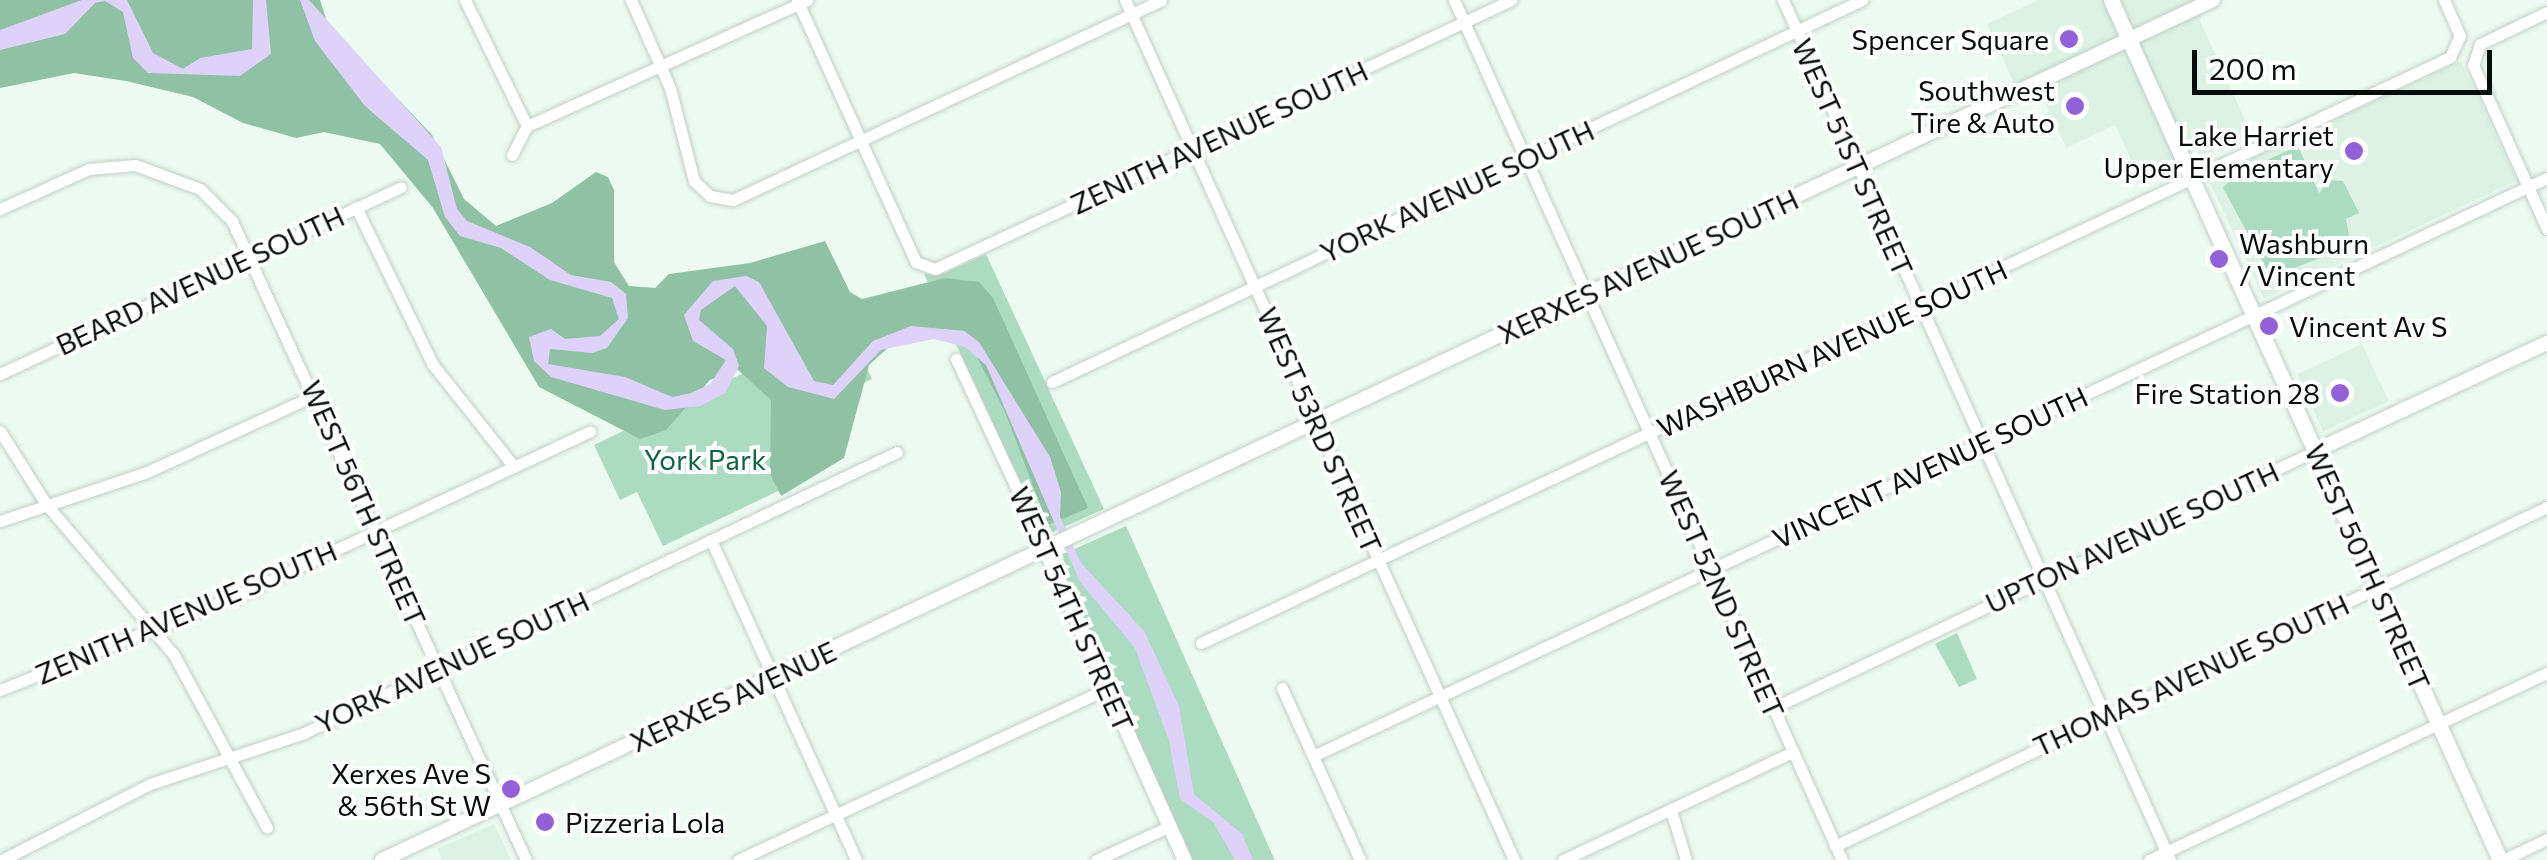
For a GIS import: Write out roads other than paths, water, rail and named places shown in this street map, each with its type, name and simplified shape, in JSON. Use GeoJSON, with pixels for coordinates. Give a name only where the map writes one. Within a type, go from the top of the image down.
{"type":"FeatureCollection","features":[{"type":"Feature","properties":{"kind":"main road","name":"WEST 50TH STREET"},"geometry":{"type":"LineString","coordinates":[[2111,0],[2502,860]]}},
{"type":"Feature","properties":{"kind":"street"},"geometry":{"type":"LineString","coordinates":[[465,0],[527,126]]}},
{"type":"Feature","properties":{"kind":"street"},"geometry":{"type":"LineString","coordinates":[[631,0],[661,67],[687,165],[710,196],[733,200],[1162,0]]}},
{"type":"Feature","properties":{"kind":"street","name":"WEST 53RD STREET"},"geometry":{"type":"LineString","coordinates":[[1126,0],[1514,860]]}},
{"type":"Feature","properties":{"kind":"street","name":"WEST 52ND STREET"},"geometry":{"type":"LineString","coordinates":[[1454,0],[1842,860]]}},
{"type":"Feature","properties":{"kind":"street","name":"ZENITH AVENUE SOUTH"},"geometry":{"type":"LineString","coordinates":[[861,142],[916,262],[926,269],[1194,150],[1512,0]]}},
{"type":"Feature","properties":{"kind":"street","name":"WEST 51ST STREET"},"geometry":{"type":"LineString","coordinates":[[1783,0],[2168,856]]}},
{"type":"Feature","properties":{"kind":"street","name":"YORK AVENUE SOUTH"},"geometry":{"type":"LineString","coordinates":[[1052,382],[1862,0]]}},
{"type":"Feature","properties":{"kind":"street","name":"XERXES AVENUE SOUTH"},"geometry":{"type":"LineString","coordinates":[[1083,531],[2213,0]]}},
{"type":"Feature","properties":{"kind":"street","name":"WASHBURN AVENUE SOUTH"},"geometry":{"type":"LineString","coordinates":[[1201,644],[1920,307],[2459,48],[2444,0]]}},
{"type":"Feature","properties":{"kind":"street"},"geometry":{"type":"LineString","coordinates":[[512,155],[527,126],[801,1],[861,142]]}},
{"type":"Feature","properties":{"kind":"street"},"geometry":{"type":"LineString","coordinates":[[2547,12],[2474,51],[2473,64],[2547,229]]}},
{"type":"Feature","properties":{"kind":"street","name":"WEST 56TH STREET"},"geometry":{"type":"LineString","coordinates":[[0,209],[89,169],[158,168],[218,204],[253,256],[526,860]]}},
{"type":"Feature","properties":{"kind":"street","name":"VINCENT AVENUE SOUTH"},"geometry":{"type":"LineString","coordinates":[[1313,756],[2547,178]]}},
{"type":"Feature","properties":{"kind":"street","name":"BEARD AVENUE SOUTH"},"geometry":{"type":"LineString","coordinates":[[0,374],[401,187]]}},
{"type":"Feature","properties":{"kind":"street"},"geometry":{"type":"LineString","coordinates":[[356,208],[427,356],[514,466]]}},
{"type":"Feature","properties":{"kind":"street","name":"UPTON AVENUE SOUTH"},"geometry":{"type":"LineString","coordinates":[[1773,708],[2547,343]]}},
{"type":"Feature","properties":{"kind":"street","name":"WEST 54TH STREET"},"geometry":{"type":"LineString","coordinates":[[956,358],[1052,546],[1108,688],[1185,860]]}},
{"type":"Feature","properties":{"kind":"street"},"geometry":{"type":"LineString","coordinates":[[0,522],[147,472],[315,394]]}},
{"type":"Feature","properties":{"kind":"street"},"geometry":{"type":"LineString","coordinates":[[0,431],[46,504],[155,629],[234,756],[267,828]]}},
{"type":"Feature","properties":{"kind":"street","name":"ZENITH AVENUE SOUTH"},"geometry":{"type":"LineString","coordinates":[[0,690],[155,629],[590,431]]}},
{"type":"Feature","properties":{"kind":"street","name":"YORK AVENUE SOUTH"},"geometry":{"type":"LineString","coordinates":[[2,860],[150,784],[304,732],[897,452]]}},
{"type":"Feature","properties":{"kind":"street","name":"THOMAS AVENUE SOUTH"},"geometry":{"type":"LineString","coordinates":[[1835,846],[2547,507]]}},
{"type":"Feature","properties":{"kind":"street","name":"XERXES AVENUE"},"geometry":{"type":"LineString","coordinates":[[382,860],[1083,531]]}},
{"type":"Feature","properties":{"kind":"street"},"geometry":{"type":"LineString","coordinates":[[711,540],[856,860]]}},
{"type":"Feature","properties":{"kind":"street"},"geometry":{"type":"LineString","coordinates":[[2149,860],[2168,856],[2547,673]]}},
{"type":"Feature","properties":{"kind":"street"},"geometry":{"type":"LineString","coordinates":[[738,860],[1108,688]]}},
{"type":"Feature","properties":{"kind":"street"},"geometry":{"type":"LineString","coordinates":[[1282,688],[1360,860]]}},
{"type":"Feature","properties":{"kind":"street"},"geometry":{"type":"LineString","coordinates":[[1563,860],[1793,752]]}},
{"type":"Feature","properties":{"kind":"street"},"geometry":{"type":"LineString","coordinates":[[1671,810],[1686,860]]}},
{"type":"Feature","properties":{"kind":"street"},"geometry":{"type":"LineString","coordinates":[[1096,860],[1170,826]]}},
{"type":"Feature","properties":{"kind":"street"},"geometry":{"type":"LineString","coordinates":[[2502,860],[2547,839]]}},
{"type":"Feature","properties":{"kind":"place","name":"Spencer Square"},"geometry":{"type":"Point","coordinates":[2069,39]}},
{"type":"Feature","properties":{"kind":"place","name":"Southwest Tire & Auto"},"geometry":{"type":"Point","coordinates":[2075,106]}},
{"type":"Feature","properties":{"kind":"place","name":"Lake Harriet Upper Elementary"},"geometry":{"type":"Point","coordinates":[2354,151]}},
{"type":"Feature","properties":{"kind":"place","name":"Washburn / Vincent"},"geometry":{"type":"Point","coordinates":[2219,259]}},
{"type":"Feature","properties":{"kind":"place","name":"Vincent Av S"},"geometry":{"type":"Point","coordinates":[2269,326]}},
{"type":"Feature","properties":{"kind":"place","name":"Fire Station 28"},"geometry":{"type":"Point","coordinates":[2340,393]}},
{"type":"Feature","properties":{"kind":"place","name":"Xerxes Ave S & 56th St W"},"geometry":{"type":"Point","coordinates":[511,789]}},
{"type":"Feature","properties":{"kind":"place","name":"Pizzeria Lola"},"geometry":{"type":"Point","coordinates":[545,822]}},
{"type":"Feature","properties":{"kind":"park label","name":"York Park"},"geometry":{"type":"Point","coordinates":[705,459]}}]}
